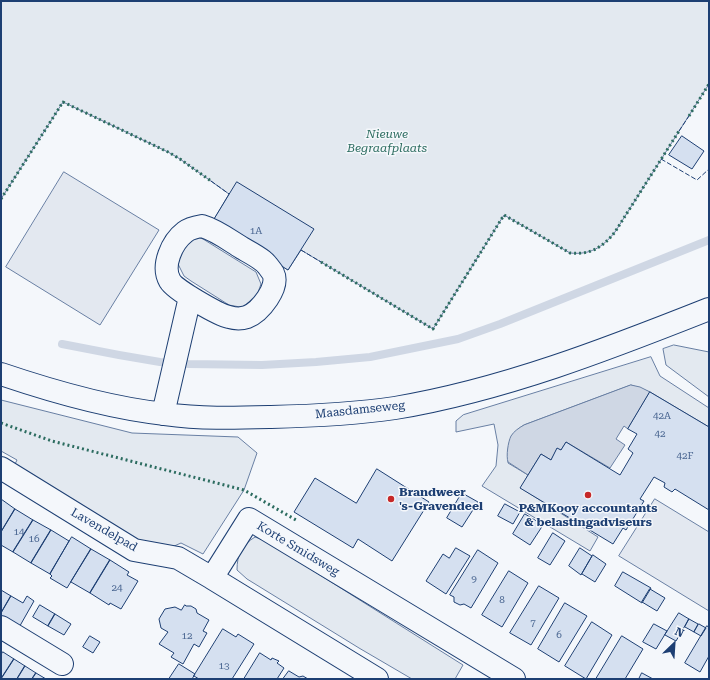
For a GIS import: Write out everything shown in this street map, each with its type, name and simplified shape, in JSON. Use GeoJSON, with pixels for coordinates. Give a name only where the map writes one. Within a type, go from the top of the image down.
{"type":"FeatureCollection","features":[{"type":"Feature","properties":{"kind":"street"},"geometry":{"type":"LineString","coordinates":[[196,227],[208,228],[260,259],[274,275],[273,286],[266,300],[254,313],[242,319],[226,316],[190,297],[173,286],[169,279],[167,266],[170,254],[177,241],[185,231],[196,227]]}},
{"type":"Feature","properties":{"kind":"street"},"geometry":{"type":"LineString","coordinates":[[163,414],[190,297]]}},
{"type":"Feature","properties":{"kind":"street","name":"Maasdamseweg"},"geometry":{"type":"LineString","coordinates":[[1,374],[33,385],[104,404],[163,414],[244,419],[298,417],[378,410],[427,402],[492,386],[649,332],[709,309]]}},
{"type":"Feature","properties":{"kind":"street","name":"Lavendelpad"},"geometry":{"type":"LineString","coordinates":[[1,468],[134,550],[178,558],[212,578]]}},
{"type":"Feature","properties":{"kind":"street","name":"Korte Smidsweg"},"geometry":{"type":"LineString","coordinates":[[212,578],[249,519],[485,672],[514,679]]}},
{"type":"Feature","properties":{"kind":"street"},"geometry":{"type":"LineString","coordinates":[[212,578],[377,679]]}},
{"type":"Feature","properties":{"kind":"street"},"geometry":{"type":"LineString","coordinates":[[1,627],[62,664]]}},
{"type":"Feature","properties":{"kind":"green space","name":"Nieuwe Begraafplaats"},"geometry":{"type":"Polygon","coordinates":[[[1,1],[709,1],[709,84],[615,232],[605,242],[595,249],[584,253],[570,253],[504,215],[433,329],[301,250],[288,270],[212,223],[229,194],[168,152],[63,102],[1,199],[1,1]]]}},
{"type":"Feature","properties":{"kind":"green space"},"geometry":{"type":"Polygon","coordinates":[[[197,237],[203,239],[256,272],[261,284],[256,298],[248,305],[240,307],[229,305],[184,276],[178,264],[184,245],[197,237]]]}},
{"type":"Feature","properties":{"kind":"green space"},"geometry":{"type":"Polygon","coordinates":[[[674,345],[709,352],[709,397],[666,365],[663,349],[674,345]]]}},
{"type":"Feature","properties":{"kind":"green space"},"geometry":{"type":"Polygon","coordinates":[[[651,357],[660,376],[709,408],[709,427],[650,392],[631,385],[524,425],[515,433],[510,441],[508,463],[528,475],[521,488],[598,537],[590,551],[482,486],[496,466],[498,445],[494,424],[456,432],[456,421],[463,415],[651,357]]]}},
{"type":"Feature","properties":{"kind":"green space"},"geometry":{"type":"Polygon","coordinates":[[[1,400],[132,433],[238,437],[257,453],[244,490],[203,554],[181,543],[172,547],[138,544],[13,468],[17,460],[1,451],[1,400]]]}},
{"type":"Feature","properties":{"kind":"green space"},"geometry":{"type":"Polygon","coordinates":[[[255,537],[266,541],[463,665],[455,679],[412,679],[247,579],[237,570],[238,559],[241,550],[255,537]]]}},
{"type":"Feature","properties":{"kind":"shaded area"},"geometry":{"type":"Polygon","coordinates":[[[64,172],[159,230],[100,325],[6,267],[64,172]]]}},
{"type":"Feature","properties":{"kind":"shaded area"},"geometry":{"type":"Polygon","coordinates":[[[631,385],[640,387],[650,392],[628,429],[624,426],[616,439],[625,445],[610,468],[566,442],[561,450],[557,449],[551,460],[541,454],[528,475],[508,462],[507,453],[511,436],[520,427],[631,385]]]}},
{"type":"Feature","properties":{"kind":"shaded area"},"geometry":{"type":"Polygon","coordinates":[[[655,499],[709,532],[709,611],[619,556],[655,499]]]}},
{"type":"Feature","properties":{"kind":"building"},"geometry":{"type":"Polygon","coordinates":[[[682,136],[704,151],[692,169],[669,155],[682,136]]]}},
{"type":"Feature","properties":{"kind":"building"},"geometry":{"type":"Polygon","coordinates":[[[237,182],[314,229],[288,270],[212,223],[237,182]]]}},
{"type":"Feature","properties":{"kind":"building"},"geometry":{"type":"Polygon","coordinates":[[[650,392],[709,427],[709,510],[675,489],[672,492],[664,487],[665,483],[654,477],[640,499],[644,501],[626,530],[623,528],[613,544],[520,488],[541,454],[551,460],[557,448],[561,450],[566,442],[620,475],[633,453],[628,449],[637,434],[628,429],[650,392]]]}},
{"type":"Feature","properties":{"kind":"building"},"geometry":{"type":"Polygon","coordinates":[[[377,469],[429,502],[392,561],[358,539],[353,548],[294,512],[315,478],[356,503],[377,469]]]}},
{"type":"Feature","properties":{"kind":"building"},"geometry":{"type":"Polygon","coordinates":[[[462,493],[478,502],[462,527],[447,518],[462,493]]]}},
{"type":"Feature","properties":{"kind":"building"},"geometry":{"type":"Polygon","coordinates":[[[1,499],[15,509],[1,532],[1,499]]]}},
{"type":"Feature","properties":{"kind":"building"},"geometry":{"type":"Polygon","coordinates":[[[505,504],[520,512],[513,524],[498,516],[505,504]]]}},
{"type":"Feature","properties":{"kind":"building"},"geometry":{"type":"Polygon","coordinates":[[[15,509],[33,520],[13,552],[1,545],[1,532],[15,509]]]}},
{"type":"Feature","properties":{"kind":"building"},"geometry":{"type":"Polygon","coordinates":[[[525,514],[543,525],[530,545],[513,534],[525,514]]]}},
{"type":"Feature","properties":{"kind":"building"},"geometry":{"type":"Polygon","coordinates":[[[33,520],[51,530],[31,563],[13,552],[33,520]]]}},
{"type":"Feature","properties":{"kind":"building"},"geometry":{"type":"Polygon","coordinates":[[[51,530],[69,541],[50,574],[31,563],[51,530]]]}},
{"type":"Feature","properties":{"kind":"building"},"geometry":{"type":"Polygon","coordinates":[[[553,533],[565,541],[550,565],[538,558],[553,533]]]}},
{"type":"Feature","properties":{"kind":"building"},"geometry":{"type":"Polygon","coordinates":[[[72,537],[91,549],[67,588],[50,578],[52,576],[50,574],[72,537]]]}},
{"type":"Feature","properties":{"kind":"building"},"geometry":{"type":"Polygon","coordinates":[[[456,548],[470,556],[446,594],[426,581],[443,554],[449,558],[456,548]]]}},
{"type":"Feature","properties":{"kind":"building"},"geometry":{"type":"Polygon","coordinates":[[[580,548],[592,556],[581,575],[569,566],[580,548]]]}},
{"type":"Feature","properties":{"kind":"building"},"geometry":{"type":"Polygon","coordinates":[[[91,549],[110,560],[90,593],[71,582],[91,549]]]}},
{"type":"Feature","properties":{"kind":"building"},"geometry":{"type":"Polygon","coordinates":[[[478,550],[498,563],[471,608],[464,604],[460,605],[454,602],[454,597],[450,595],[478,550]]]}},
{"type":"Feature","properties":{"kind":"building"},"geometry":{"type":"Polygon","coordinates":[[[593,555],[606,564],[595,582],[582,574],[593,555]]]}},
{"type":"Feature","properties":{"kind":"building"},"geometry":{"type":"Polygon","coordinates":[[[110,560],[129,572],[127,575],[138,581],[121,609],[110,603],[109,605],[90,593],[110,560]]]}},
{"type":"Feature","properties":{"kind":"building"},"geometry":{"type":"Polygon","coordinates":[[[509,571],[528,583],[502,627],[482,615],[509,571]]]}},
{"type":"Feature","properties":{"kind":"building"},"geometry":{"type":"Polygon","coordinates":[[[623,572],[651,588],[642,603],[615,586],[623,572]]]}},
{"type":"Feature","properties":{"kind":"building"},"geometry":{"type":"Polygon","coordinates":[[[539,586],[559,598],[531,645],[510,633],[539,586]]]}},
{"type":"Feature","properties":{"kind":"building"},"geometry":{"type":"Polygon","coordinates":[[[650,589],[665,598],[657,611],[642,602],[650,589]]]}},
{"type":"Feature","properties":{"kind":"building"},"geometry":{"type":"Polygon","coordinates":[[[1,590],[11,596],[1,613],[1,590]]]}},
{"type":"Feature","properties":{"kind":"building"},"geometry":{"type":"Polygon","coordinates":[[[11,596],[23,603],[27,596],[34,601],[17,631],[1,621],[1,613],[11,596]]]}},
{"type":"Feature","properties":{"kind":"building"},"geometry":{"type":"Polygon","coordinates":[[[565,603],[587,616],[559,662],[538,649],[565,603]]]}},
{"type":"Feature","properties":{"kind":"building"},"geometry":{"type":"Polygon","coordinates":[[[40,605],[55,614],[48,626],[33,617],[40,605]]]}},
{"type":"Feature","properties":{"kind":"building"},"geometry":{"type":"Polygon","coordinates":[[[185,605],[196,609],[197,613],[209,620],[203,631],[207,633],[199,647],[194,644],[183,664],[171,657],[174,653],[159,644],[168,632],[161,628],[159,619],[165,609],[175,607],[181,610],[185,605]]]}},
{"type":"Feature","properties":{"kind":"building"},"geometry":{"type":"Polygon","coordinates":[[[679,613],[689,619],[676,641],[665,635],[679,613]]]}},
{"type":"Feature","properties":{"kind":"building"},"geometry":{"type":"Polygon","coordinates":[[[55,614],[71,624],[64,635],[48,626],[55,614]]]}},
{"type":"Feature","properties":{"kind":"building"},"geometry":{"type":"Polygon","coordinates":[[[689,619],[698,624],[694,632],[685,627],[689,619]]]}},
{"type":"Feature","properties":{"kind":"building"},"geometry":{"type":"Polygon","coordinates":[[[592,622],[612,635],[586,679],[565,666],[592,622]]]}},
{"type":"Feature","properties":{"kind":"building"},"geometry":{"type":"Polygon","coordinates":[[[654,624],[667,631],[656,649],[643,642],[654,624]]]}},
{"type":"Feature","properties":{"kind":"building"},"geometry":{"type":"Polygon","coordinates":[[[699,624],[706,628],[701,636],[694,632],[699,624]]]}},
{"type":"Feature","properties":{"kind":"building"},"geometry":{"type":"Polygon","coordinates":[[[707,626],[709,627],[709,656],[700,672],[685,663],[707,626]]]}},
{"type":"Feature","properties":{"kind":"building"},"geometry":{"type":"Polygon","coordinates":[[[223,629],[236,637],[238,634],[254,644],[232,679],[199,679],[194,676],[223,629]]]}},
{"type":"Feature","properties":{"kind":"building"},"geometry":{"type":"Polygon","coordinates":[[[90,636],[100,642],[93,653],[83,647],[90,636]]]}},
{"type":"Feature","properties":{"kind":"building"},"geometry":{"type":"Polygon","coordinates":[[[622,636],[643,649],[625,679],[596,679],[622,636]]]}},
{"type":"Feature","properties":{"kind":"building"},"geometry":{"type":"Polygon","coordinates":[[[3,652],[14,659],[1,679],[1,655],[3,652]]]}},
{"type":"Feature","properties":{"kind":"building"},"geometry":{"type":"Polygon","coordinates":[[[260,653],[271,660],[272,658],[279,661],[277,663],[284,668],[277,679],[244,679],[260,653]]]}},
{"type":"Feature","properties":{"kind":"building"},"geometry":{"type":"Polygon","coordinates":[[[14,659],[25,666],[17,679],[1,679],[14,659]]]}},
{"type":"Feature","properties":{"kind":"building"},"geometry":{"type":"Polygon","coordinates":[[[179,664],[195,674],[192,679],[169,679],[179,664]]]}},
{"type":"Feature","properties":{"kind":"building"},"geometry":{"type":"Polygon","coordinates":[[[25,666],[36,673],[32,679],[17,679],[25,666]]]}},
{"type":"Feature","properties":{"kind":"building"},"geometry":{"type":"Polygon","coordinates":[[[289,671],[299,677],[303,676],[308,679],[283,679],[289,671]]]}},
{"type":"Feature","properties":{"kind":"building"},"geometry":{"type":"Polygon","coordinates":[[[36,673],[46,679],[32,679],[36,673]]]}},
{"type":"Feature","properties":{"kind":"building"},"geometry":{"type":"Polygon","coordinates":[[[642,673],[653,679],[639,679],[642,673]]]}},
{"type":"Feature","properties":{"kind":"waterway"},"geometry":{"type":"LineString","coordinates":[[62,344],[160,362],[188,364],[262,365],[370,357],[458,339],[500,324],[709,240]]}},
{"type":"Feature","properties":{"kind":"hedge"},"geometry":{"type":"LineString","coordinates":[[689,116],[709,84]]}},
{"type":"Feature","properties":{"kind":"hedge"},"geometry":{"type":"LineString","coordinates":[[1,199],[63,102],[168,152],[211,181]]}},
{"type":"Feature","properties":{"kind":"hedge"},"geometry":{"type":"LineString","coordinates":[[321,262],[433,329],[504,215],[570,253],[584,253],[595,249],[615,232],[679,131]]}},
{"type":"Feature","properties":{"kind":"hedge"},"geometry":{"type":"LineString","coordinates":[[1,423],[52,441],[244,490],[296,520]]}},
{"type":"Feature","properties":{"kind":"fence"},"geometry":{"type":"LineString","coordinates":[[679,131],[689,116]]}},
{"type":"Feature","properties":{"kind":"fence"},"geometry":{"type":"LineString","coordinates":[[661,159],[697,180],[709,169]]}},
{"type":"Feature","properties":{"kind":"fence"},"geometry":{"type":"LineString","coordinates":[[211,181],[229,194]]}},
{"type":"Feature","properties":{"kind":"fence"},"geometry":{"type":"LineString","coordinates":[[301,250],[321,262]]}},
{"type":"Feature","properties":{"kind":"place","name":"P&MKooy accountants & belastingadviseurs"},"geometry":{"type":"Point","coordinates":[588,495]}},
{"type":"Feature","properties":{"kind":"place","name":"Brandweer 's-Gravendeel"},"geometry":{"type":"Point","coordinates":[391,499]}}]}
